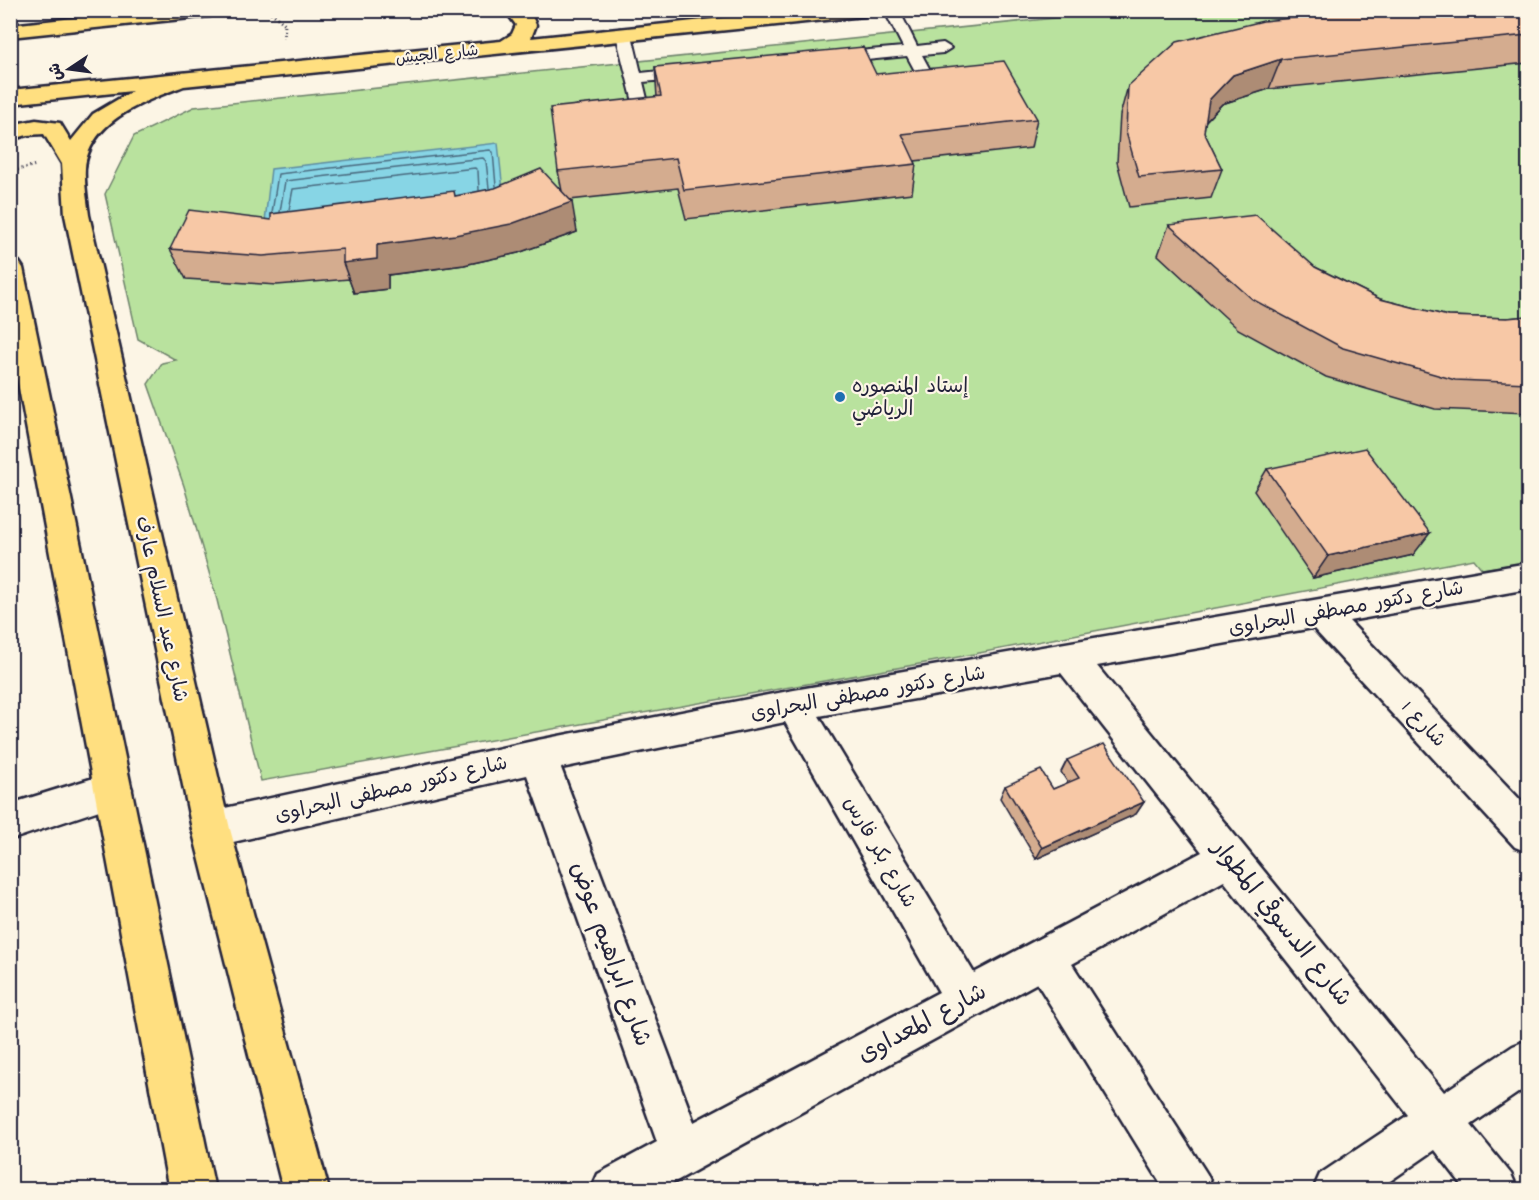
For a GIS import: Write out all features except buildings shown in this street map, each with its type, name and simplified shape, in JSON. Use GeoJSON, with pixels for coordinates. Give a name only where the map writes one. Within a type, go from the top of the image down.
{"type":"FeatureCollection","features":[{"type":"Feature","properties":{"kind":"main road"},"geometry":{"type":"LineString","coordinates":[[10,31],[125,14],[210,10]]}},
{"type":"Feature","properties":{"kind":"main road"},"geometry":{"type":"LineString","coordinates":[[506,47],[521,37],[526,25],[521,14],[514,10]]}},
{"type":"Feature","properties":{"kind":"main road","name":"شارع الجيش"},"geometry":{"type":"LineString","coordinates":[[10,98],[864,10]]}},
{"type":"Feature","properties":{"kind":"main road"},"geometry":{"type":"LineString","coordinates":[[612,16],[647,32]]}},
{"type":"Feature","properties":{"kind":"main road","name":"شارع عبد السلام عارف"},"geometry":{"type":"LineString","coordinates":[[182,80],[114,109],[92,127],[82,142],[74,164],[81,242],[211,830],[306,1190]]}},
{"type":"Feature","properties":{"kind":"main road"},"geometry":{"type":"LineString","coordinates":[[10,133],[40,126],[52,128],[74,164]]}},
{"type":"Feature","properties":{"kind":"main road"},"geometry":{"type":"LineString","coordinates":[[10,268],[19,354],[113,789],[192,1190]]}},
{"type":"Feature","properties":{"kind":"street","name":"شارع دكتور مصطفى البحراوى"},"geometry":{"type":"LineString","coordinates":[[211,830],[538,756],[794,705],[1320,613],[1525,580]]}},
{"type":"Feature","properties":{"kind":"street","name":"شارع 1"},"geometry":{"type":"LineString","coordinates":[[1320,613],[1528,834]]}},
{"type":"Feature","properties":{"kind":"street","name":"شارع الدسوقي المطوار"},"geometry":{"type":"LineString","coordinates":[[1069,657],[1495,1190]]}},
{"type":"Feature","properties":{"kind":"street","name":"شارع بكر فارس"},"geometry":{"type":"LineString","coordinates":[[794,705],[966,1000]]}},
{"type":"Feature","properties":{"kind":"street","name":"شارع ابراهيم عوض"},"geometry":{"type":"LineString","coordinates":[[538,756],[683,1152]]}},
{"type":"Feature","properties":{"kind":"street"},"geometry":{"type":"LineString","coordinates":[[10,822],[113,789]]}},
{"type":"Feature","properties":{"kind":"street","name":"شارع المعداوى"},"geometry":{"type":"LineString","coordinates":[[614,1190],[1230,857]]}},
{"type":"Feature","properties":{"kind":"street"},"geometry":{"type":"LineString","coordinates":[[1044,958],[1191,1190]]}},
{"type":"Feature","properties":{"kind":"street"},"geometry":{"type":"LineString","coordinates":[[1336,1190],[1528,1061]]}},
{"type":"Feature","properties":{"kind":"lane"},"geometry":{"type":"LineString","coordinates":[[891,10],[927,79]]}},
{"type":"Feature","properties":{"kind":"lane"},"geometry":{"type":"LineString","coordinates":[[624,35],[641,107]]}},
{"type":"Feature","properties":{"kind":"lane"},"geometry":{"type":"LineString","coordinates":[[819,60],[943,48]]}},
{"type":"Feature","properties":{"kind":"lane"},"geometry":{"type":"LineString","coordinates":[[634,78],[704,71]]}},
{"type":"Feature","properties":{"kind":"green space","name":"إستاد المنصوره الرياضي"},"geometry":{"type":"Polygon","coordinates":[[[1123,11],[1528,11],[1528,562],[1482,569],[1474,559],[953,658],[261,781],[217,600],[184,486],[148,384],[162,363],[176,360],[138,339],[105,194],[134,136],[194,107],[1123,11]]]}},
{"type":"Feature","properties":{"kind":"water"},"geometry":{"type":"Polygon","coordinates":[[[498,143],[505,210],[263,239],[271,169],[498,143]]]}},
{"type":"Feature","properties":{"kind":"place","name":"إستاد المنصوره الرياضي"},"geometry":{"type":"Point","coordinates":[840,397]}}]}
